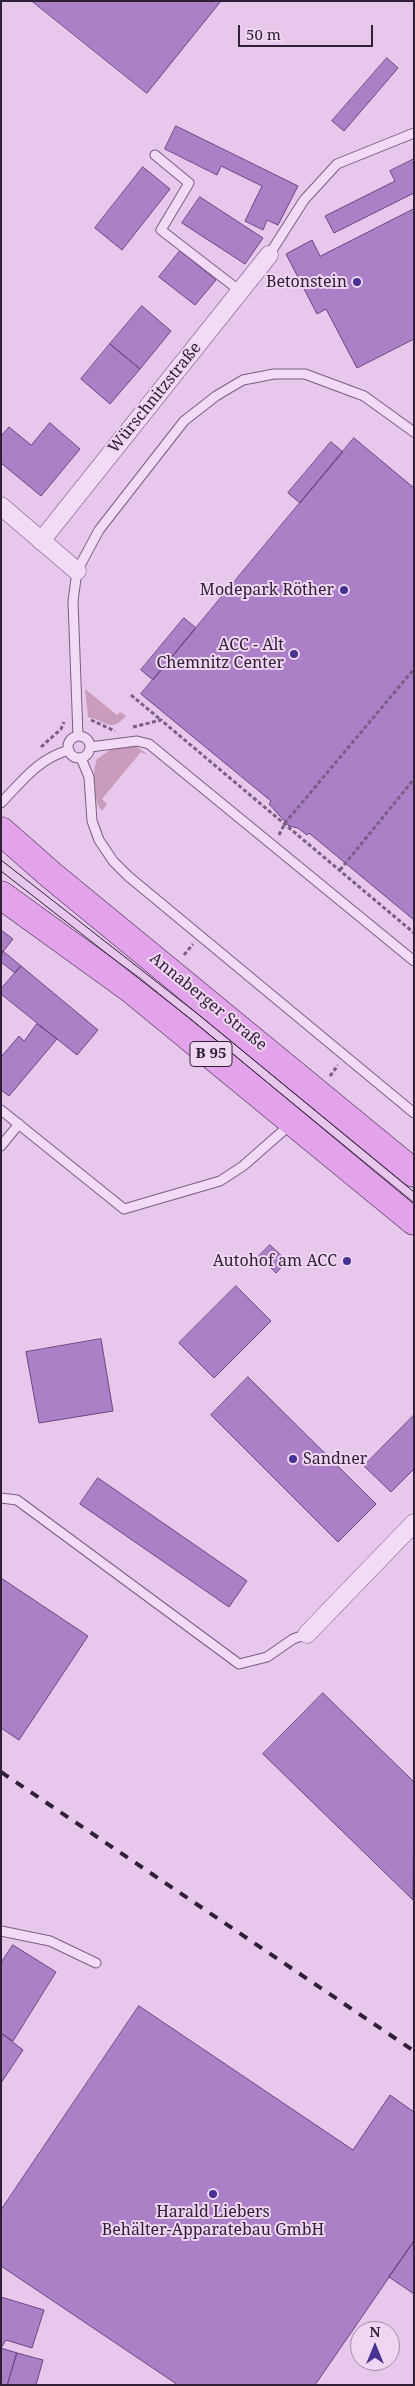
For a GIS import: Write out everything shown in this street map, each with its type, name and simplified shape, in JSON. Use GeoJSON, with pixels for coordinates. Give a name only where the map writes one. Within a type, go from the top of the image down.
{"type":"FeatureCollection","features":[{"type":"Feature","properties":{"kind":"main road","name":"Annaberger Straße"},"geometry":{"type":"LineString","coordinates":[[1,831],[51,875],[171,971],[414,1173]]}},
{"type":"Feature","properties":{"kind":"main road","name":"B 95"},"geometry":{"type":"LineString","coordinates":[[1,895],[131,990],[294,1121],[414,1221]]}},
{"type":"Feature","properties":{"kind":"street","name":"Würschnitzstraße"},"geometry":{"type":"LineString","coordinates":[[41,540],[269,255]]}},
{"type":"Feature","properties":{"kind":"street"},"geometry":{"type":"LineString","coordinates":[[1,506],[77,571]]}},
{"type":"Feature","properties":{"kind":"street"},"geometry":{"type":"LineString","coordinates":[[307,1634],[414,1523]]}},
{"type":"Feature","properties":{"kind":"lane"},"geometry":{"type":"LineString","coordinates":[[269,255],[304,200],[337,164],[414,133]]}},
{"type":"Feature","properties":{"kind":"lane"},"geometry":{"type":"LineString","coordinates":[[155,155],[189,183],[161,230],[240,291]]}},
{"type":"Feature","properties":{"kind":"lane"},"geometry":{"type":"LineString","coordinates":[[78,736],[73,601],[77,571],[99,530],[184,421],[216,396],[243,380],[274,374],[305,374],[364,396],[414,432]]}},
{"type":"Feature","properties":{"kind":"lane"},"geometry":{"type":"LineString","coordinates":[[69,750],[73,756],[81,758],[87,755],[90,747],[88,740],[78,736]]}},
{"type":"Feature","properties":{"kind":"lane"},"geometry":{"type":"LineString","coordinates":[[69,750],[72,740],[78,736]]}},
{"type":"Feature","properties":{"kind":"lane"},"geometry":{"type":"LineString","coordinates":[[90,747],[137,741],[149,744],[414,961]]}},
{"type":"Feature","properties":{"kind":"lane"},"geometry":{"type":"LineString","coordinates":[[1,803],[40,763],[54,755],[69,750]]}},
{"type":"Feature","properties":{"kind":"lane"},"geometry":{"type":"LineString","coordinates":[[81,758],[89,778],[92,821],[99,840],[113,861],[200,936],[414,1113]]}},
{"type":"Feature","properties":{"kind":"lane"},"geometry":{"type":"LineString","coordinates":[[1,1110],[124,1209],[220,1181],[243,1166],[294,1121]]}},
{"type":"Feature","properties":{"kind":"lane"},"geometry":{"type":"LineString","coordinates":[[1,1146],[19,1124]]}},
{"type":"Feature","properties":{"kind":"lane"},"geometry":{"type":"LineString","coordinates":[[1,1498],[17,1500],[239,1664],[267,1657],[294,1639],[307,1634]]}},
{"type":"Feature","properties":{"kind":"lane"},"geometry":{"type":"LineString","coordinates":[[1,1931],[50,1941],[96,1963]]}},
{"type":"Feature","properties":{"kind":"path"},"geometry":{"type":"LineString","coordinates":[[274,846],[285,823],[414,668]]}},
{"type":"Feature","properties":{"kind":"path"},"geometry":{"type":"LineString","coordinates":[[131,695],[161,720]]}},
{"type":"Feature","properties":{"kind":"path"},"geometry":{"type":"LineString","coordinates":[[340,870],[414,779]]}},
{"type":"Feature","properties":{"kind":"path"},"geometry":{"type":"LineString","coordinates":[[285,823],[414,933]]}},
{"type":"Feature","properties":{"kind":"path"},"geometry":{"type":"LineString","coordinates":[[171,971],[200,936]]}},
{"type":"Feature","properties":{"kind":"shaded area"},"geometry":{"type":"Polygon","coordinates":[[[85,689],[117,715],[120,712],[126,716],[121,721],[112,725],[88,717],[85,689]]]}},
{"type":"Feature","properties":{"kind":"shaded area"},"geometry":{"type":"Polygon","coordinates":[[[136,746],[148,755],[141,752],[102,799],[107,804],[102,811],[96,800],[94,786],[94,771],[97,759],[113,748],[136,746]]]}},
{"type":"Feature","properties":{"kind":"building"},"geometry":{"type":"Polygon","coordinates":[[[32,1],[221,1],[147,93],[32,1]]]}},
{"type":"Feature","properties":{"kind":"building"},"geometry":{"type":"Polygon","coordinates":[[[387,58],[398,68],[344,131],[332,121],[387,58]]]}},
{"type":"Feature","properties":{"kind":"building"},"geometry":{"type":"Polygon","coordinates":[[[176,126],[298,186],[278,225],[267,220],[263,230],[245,221],[262,186],[221,166],[217,175],[165,149],[176,126]]]}},
{"type":"Feature","properties":{"kind":"building"},"geometry":{"type":"Polygon","coordinates":[[[414,159],[414,193],[334,233],[325,216],[395,181],[390,171],[414,159]]]}},
{"type":"Feature","properties":{"kind":"building"},"geometry":{"type":"Polygon","coordinates":[[[143,167],[170,189],[122,250],[95,228],[143,167]]]}},
{"type":"Feature","properties":{"kind":"building"},"geometry":{"type":"Polygon","coordinates":[[[200,197],[263,238],[245,264],[182,223],[200,197]]]}},
{"type":"Feature","properties":{"kind":"building","name":"Betonstein"},"geometry":{"type":"Polygon","coordinates":[[[414,209],[414,339],[357,368],[326,309],[317,314],[286,254],[312,240],[320,256],[414,209]]]}},
{"type":"Feature","properties":{"kind":"building"},"geometry":{"type":"Polygon","coordinates":[[[180,251],[216,280],[195,305],[159,277],[180,251]]]}},
{"type":"Feature","properties":{"kind":"building"},"geometry":{"type":"Polygon","coordinates":[[[142,306],[171,331],[140,369],[110,344],[142,306]]]}},
{"type":"Feature","properties":{"kind":"building"},"geometry":{"type":"Polygon","coordinates":[[[110,344],[140,369],[110,404],[81,379],[110,344]]]}},
{"type":"Feature","properties":{"kind":"building"},"geometry":{"type":"Polygon","coordinates":[[[50,423],[80,449],[41,496],[1,463],[1,436],[9,427],[31,445],[50,423]]]}},
{"type":"Feature","properties":{"kind":"building","name":"ACC - Alt Chemnitz Center"},"geometry":{"type":"Polygon","coordinates":[[[354,438],[414,488],[414,920],[309,833],[307,835],[298,828],[289,826],[269,804],[271,801],[141,694],[354,438]]]}},
{"type":"Feature","properties":{"kind":"building"},"geometry":{"type":"Polygon","coordinates":[[[331,442],[343,452],[300,503],[288,493],[331,442]]]}},
{"type":"Feature","properties":{"kind":"building"},"geometry":{"type":"Polygon","coordinates":[[[184,618],[196,628],[153,680],[141,670],[184,618]]]}},
{"type":"Feature","properties":{"kind":"building"},"geometry":{"type":"Polygon","coordinates":[[[1,930],[13,939],[1,954],[1,930]]]}},
{"type":"Feature","properties":{"kind":"building"},"geometry":{"type":"Polygon","coordinates":[[[3,951],[21,966],[15,973],[1,962],[3,951]]]}},
{"type":"Feature","properties":{"kind":"building"},"geometry":{"type":"Polygon","coordinates":[[[21,966],[98,1030],[77,1055],[1,994],[1,989],[21,966]]]}},
{"type":"Feature","properties":{"kind":"building"},"geometry":{"type":"Polygon","coordinates":[[[37,1024],[57,1039],[9,1096],[1,1090],[1,1057],[19,1036],[24,1041],[37,1024]]]}},
{"type":"Feature","properties":{"kind":"building"},"geometry":{"type":"Polygon","coordinates":[[[270,1245],[287,1261],[276,1273],[259,1256],[270,1245]]]}},
{"type":"Feature","properties":{"kind":"building"},"geometry":{"type":"Polygon","coordinates":[[[236,1286],[271,1321],[214,1378],[179,1343],[236,1286]]]}},
{"type":"Feature","properties":{"kind":"building"},"geometry":{"type":"Polygon","coordinates":[[[101,1339],[113,1411],[39,1423],[26,1352],[101,1339]]]}},
{"type":"Feature","properties":{"kind":"building","name":"Sandner"},"geometry":{"type":"Polygon","coordinates":[[[248,1377],[376,1504],[338,1542],[211,1415],[248,1377]]]}},
{"type":"Feature","properties":{"kind":"building"},"geometry":{"type":"Polygon","coordinates":[[[414,1415],[414,1469],[391,1492],[364,1466],[414,1415]]]}},
{"type":"Feature","properties":{"kind":"building"},"geometry":{"type":"Polygon","coordinates":[[[98,1478],[247,1581],[229,1607],[80,1504],[98,1478]]]}},
{"type":"Feature","properties":{"kind":"building"},"geometry":{"type":"Polygon","coordinates":[[[1,1578],[88,1636],[19,1740],[1,1728],[1,1578]]]}},
{"type":"Feature","properties":{"kind":"building"},"geometry":{"type":"Polygon","coordinates":[[[323,1693],[414,1782],[413,1900],[263,1754],[323,1693]]]}},
{"type":"Feature","properties":{"kind":"building"},"geometry":{"type":"Polygon","coordinates":[[[13,1945],[56,1972],[13,2041],[1,2033],[1,1963],[13,1945]]]}},
{"type":"Feature","properties":{"kind":"building","name":"Harald Liebers Behälter-Apparatebau GmbH"},"geometry":{"type":"Polygon","coordinates":[[[139,2006],[353,2150],[390,2095],[414,2112],[414,2241],[359,2321],[350,2321],[350,2334],[315,2385],[178,2385],[1,2266],[1,2210],[139,2006]]]}},
{"type":"Feature","properties":{"kind":"building"},"geometry":{"type":"Polygon","coordinates":[[[1,2033],[23,2050],[1,2083],[1,2033]]]}},
{"type":"Feature","properties":{"kind":"building"},"geometry":{"type":"Polygon","coordinates":[[[414,2241],[414,2294],[389,2277],[414,2241]]]}},
{"type":"Feature","properties":{"kind":"building"},"geometry":{"type":"Polygon","coordinates":[[[1,2297],[44,2310],[32,2348],[6,2340],[1,2348],[1,2297]]]}},
{"type":"Feature","properties":{"kind":"building"},"geometry":{"type":"Polygon","coordinates":[[[1,2348],[17,2353],[7,2385],[1,2385],[1,2348]]]}},
{"type":"Feature","properties":{"kind":"building"},"geometry":{"type":"Polygon","coordinates":[[[17,2353],[43,2360],[36,2385],[8,2385],[17,2353]]]}},
{"type":"Feature","properties":{"kind":"tram line"},"geometry":{"type":"LineString","coordinates":[[1,860],[199,1015],[414,1192]]}},
{"type":"Feature","properties":{"kind":"tram line"},"geometry":{"type":"LineString","coordinates":[[1,871],[192,1020],[414,1204]]}},
{"type":"Feature","properties":{"kind":"railway"},"geometry":{"type":"LineString","coordinates":[[1,1772],[414,2051]]}},
{"type":"Feature","properties":{"kind":"place","name":"Betonstein"},"geometry":{"type":"Point","coordinates":[357,282]}},
{"type":"Feature","properties":{"kind":"place","name":"Modepark Röther"},"geometry":{"type":"Point","coordinates":[344,590]}},
{"type":"Feature","properties":{"kind":"place","name":"ACC - Alt Chemnitz Center"},"geometry":{"type":"Point","coordinates":[294,654]}},
{"type":"Feature","properties":{"kind":"place","name":"Autohof am ACC"},"geometry":{"type":"Point","coordinates":[347,1261]}},
{"type":"Feature","properties":{"kind":"place","name":"Sandner"},"geometry":{"type":"Point","coordinates":[293,1459]}},
{"type":"Feature","properties":{"kind":"place","name":"Harald Liebers Behälter-Apparatebau GmbH"},"geometry":{"type":"Point","coordinates":[213,2194]}}]}
